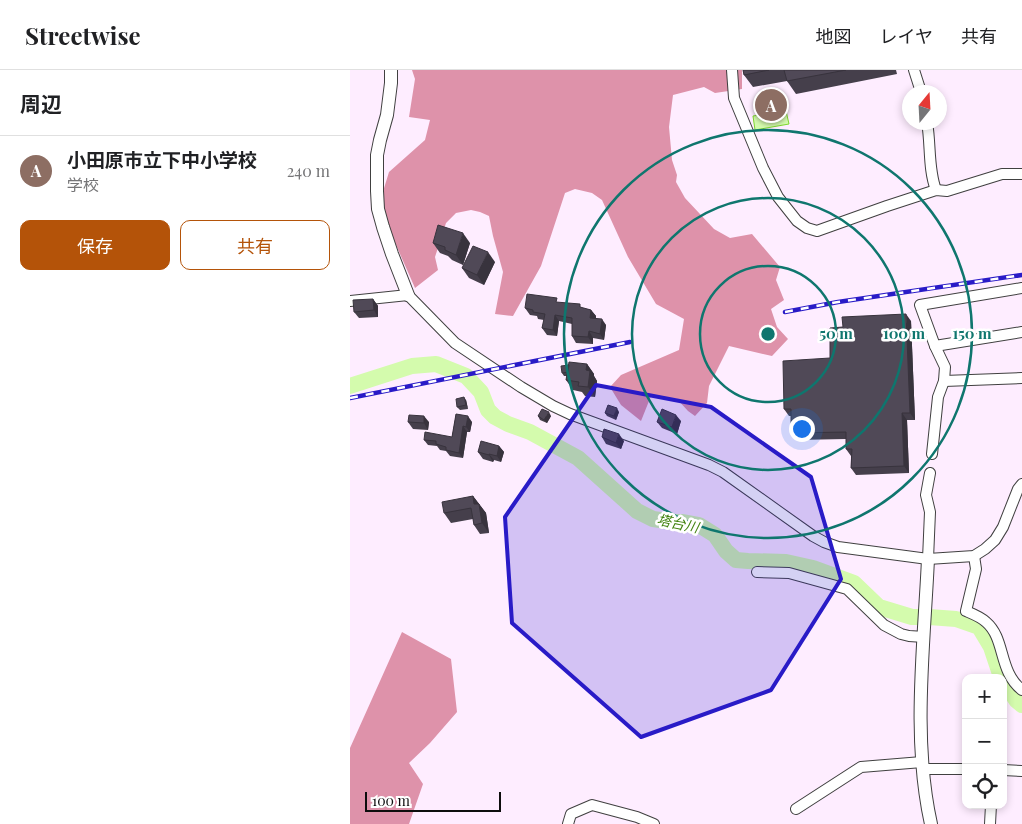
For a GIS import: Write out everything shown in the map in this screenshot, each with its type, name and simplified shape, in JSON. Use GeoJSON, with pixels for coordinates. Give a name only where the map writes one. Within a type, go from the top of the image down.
{"type":"FeatureCollection","features":[{"type":"Feature","properties":{"kind":"street"},"geometry":{"type":"LineString","coordinates":[[391,70],[387,115],[377,155],[378,209],[392,254],[408,295],[455,344],[553,406],[723,472],[813,536],[838,547],[928,559],[974,556],[995,540],[1022,484]]}},
{"type":"Feature","properties":{"kind":"street"},"geometry":{"type":"LineString","coordinates":[[732,70],[734,98],[763,168],[778,197],[796,221],[807,228],[818,231],[936,190],[947,191],[1002,174],[1022,174]]}},
{"type":"Feature","properties":{"kind":"street"},"geometry":{"type":"LineString","coordinates":[[914,70],[919,85]]}},
{"type":"Feature","properties":{"kind":"street"},"geometry":{"type":"LineString","coordinates":[[928,130],[932,181],[936,190]]}},
{"type":"Feature","properties":{"kind":"street"},"geometry":{"type":"LineString","coordinates":[[932,454],[938,397],[944,381],[946,367],[920,305],[1022,288]]}},
{"type":"Feature","properties":{"kind":"street"},"geometry":{"type":"LineString","coordinates":[[350,301],[408,295]]}},
{"type":"Feature","properties":{"kind":"street"},"geometry":{"type":"LineString","coordinates":[[936,346],[1022,332]]}},
{"type":"Feature","properties":{"kind":"street"},"geometry":{"type":"LineString","coordinates":[[944,381],[1022,378]]}},
{"type":"Feature","properties":{"kind":"street"},"geometry":{"type":"LineString","coordinates":[[930,472],[926,495],[930,512],[920,702],[922,766],[931,824]]}},
{"type":"Feature","properties":{"kind":"street"},"geometry":{"type":"LineString","coordinates":[[974,556],[976,569],[966,611],[986,622],[993,629],[1009,675],[1022,690]]}},
{"type":"Feature","properties":{"kind":"street"},"geometry":{"type":"LineString","coordinates":[[757,572],[790,573],[847,589],[884,626],[909,636],[924,633]]}},
{"type":"Feature","properties":{"kind":"street"},"geometry":{"type":"LineString","coordinates":[[796,809],[860,767],[922,766],[962,769]]}},
{"type":"Feature","properties":{"kind":"street"},"geometry":{"type":"LineString","coordinates":[[1007,770],[1022,771]]}},
{"type":"Feature","properties":{"kind":"street"},"geometry":{"type":"LineString","coordinates":[[568,824],[571,814],[592,805],[637,817],[654,824]]}},
{"type":"Feature","properties":{"kind":"street"},"geometry":{"type":"LineString","coordinates":[[990,824],[991,809]]}},
{"type":"Feature","properties":{"kind":"highlighted area"},"geometry":{"type":"Polygon","coordinates":[[[596,385],[711,407],[811,477],[841,579],[771,690],[641,737],[512,623],[505,517],[596,385]]]}},
{"type":"Feature","properties":{"kind":"shaded area"},"geometry":{"type":"Polygon","coordinates":[[[412,70],[742,70],[742,89],[715,93],[704,87],[673,95],[669,127],[672,160],[677,175],[676,182],[685,198],[714,229],[730,238],[752,234],[780,267],[776,280],[784,300],[771,309],[777,327],[788,339],[772,356],[729,346],[709,386],[707,403],[695,416],[677,399],[651,396],[641,421],[621,405],[610,387],[621,375],[679,350],[684,319],[656,304],[628,257],[602,200],[592,193],[575,189],[565,193],[541,266],[513,316],[495,314],[503,272],[489,216],[480,212],[471,210],[456,213],[446,223],[435,257],[438,270],[415,288],[389,229],[381,198],[389,172],[425,140],[430,120],[409,117],[415,79],[412,70]]]}},
{"type":"Feature","properties":{"kind":"shaded area"},"geometry":{"type":"Polygon","coordinates":[[[786,111],[789,124],[755,130],[753,116],[786,111]]]}},
{"type":"Feature","properties":{"kind":"shaded area"},"geometry":{"type":"Polygon","coordinates":[[[402,632],[451,659],[457,712],[430,743],[409,763],[423,784],[409,824],[350,824],[350,748],[402,632]]]}},
{"type":"Feature","properties":{"kind":"building"},"geometry":{"type":"Polygon","coordinates":[[[743,70],[769,70],[744,75],[743,70]]]}},
{"type":"Feature","properties":{"kind":"building"},"geometry":{"type":"Polygon","coordinates":[[[784,70],[846,70],[787,81],[784,70]]]}},
{"type":"Feature","properties":{"kind":"building"},"geometry":{"type":"Polygon","coordinates":[[[438,225],[463,233],[456,255],[445,250],[445,247],[433,243],[438,225]]]}},
{"type":"Feature","properties":{"kind":"building"},"geometry":{"type":"Polygon","coordinates":[[[473,246],[488,252],[477,275],[462,268],[473,246]]]}},
{"type":"Feature","properties":{"kind":"building"},"geometry":{"type":"Polygon","coordinates":[[[527,294],[557,298],[556,302],[580,304],[580,307],[591,310],[590,318],[602,319],[600,334],[589,331],[588,337],[572,336],[572,318],[555,315],[553,330],[542,328],[545,314],[533,312],[533,310],[525,308],[527,294]]]}},
{"type":"Feature","properties":{"kind":"building"},"geometry":{"type":"Polygon","coordinates":[[[373,299],[374,310],[354,312],[353,300],[373,299]]]}},
{"type":"Feature","properties":{"kind":"building"},"geometry":{"type":"Polygon","coordinates":[[[906,314],[910,413],[902,413],[904,466],[851,468],[852,449],[846,449],[846,432],[791,433],[791,409],[784,409],[783,361],[830,358],[830,328],[843,327],[842,317],[906,314]]]}},
{"type":"Feature","properties":{"kind":"building"},"geometry":{"type":"Polygon","coordinates":[[[569,362],[587,364],[586,370],[590,371],[588,387],[578,386],[579,382],[566,380],[569,362]]]}},
{"type":"Feature","properties":{"kind":"building"},"geometry":{"type":"Polygon","coordinates":[[[569,365],[568,372],[562,373],[561,366],[569,365]]]}},
{"type":"Feature","properties":{"kind":"building"},"geometry":{"type":"Polygon","coordinates":[[[464,397],[466,405],[457,407],[456,399],[464,397]]]}},
{"type":"Feature","properties":{"kind":"building"},"geometry":{"type":"Polygon","coordinates":[[[608,405],[617,408],[614,416],[605,413],[608,405]]]}},
{"type":"Feature","properties":{"kind":"building"},"geometry":{"type":"Polygon","coordinates":[[[542,409],[549,412],[544,420],[538,416],[542,409]]]}},
{"type":"Feature","properties":{"kind":"building"},"geometry":{"type":"Polygon","coordinates":[[[662,409],[676,415],[672,427],[657,422],[662,409]]]}},
{"type":"Feature","properties":{"kind":"building"},"geometry":{"type":"Polygon","coordinates":[[[456,414],[468,416],[466,427],[463,426],[459,453],[446,450],[446,447],[436,444],[436,441],[424,440],[425,432],[452,437],[456,414]]]}},
{"type":"Feature","properties":{"kind":"building"},"geometry":{"type":"Polygon","coordinates":[[[409,415],[424,416],[424,423],[408,422],[409,415]]]}},
{"type":"Feature","properties":{"kind":"building"},"geometry":{"type":"Polygon","coordinates":[[[604,429],[619,434],[616,443],[602,437],[604,429]]]}},
{"type":"Feature","properties":{"kind":"building"},"geometry":{"type":"Polygon","coordinates":[[[481,441],[499,446],[497,456],[478,452],[481,441]]]}},
{"type":"Feature","properties":{"kind":"building"},"geometry":{"type":"Polygon","coordinates":[[[473,496],[474,504],[479,504],[482,523],[474,525],[471,508],[444,513],[442,502],[473,496]]]}},
{"type":"Feature","properties":{"kind":"waterway","name":"塔台川"},"geometry":{"type":"LineString","coordinates":[[350,386],[412,366],[436,364],[466,376],[481,392],[488,410],[495,417],[530,432],[578,458],[637,511],[653,519],[699,525],[715,535],[726,551],[736,560],[786,562],[813,568],[854,583],[879,607],[912,617],[956,619],[979,627],[991,647],[1000,674]]}},
{"type":"Feature","properties":{"kind":"waterway","name":"塔台川"},"geometry":{"type":"LineString","coordinates":[[1007,686],[1016,700],[1022,705]]}},
{"type":"Feature","properties":{"kind":"railway"},"geometry":{"type":"LineString","coordinates":[[785,312],[838,302],[1022,275]]}},
{"type":"Feature","properties":{"kind":"railway"},"geometry":{"type":"LineString","coordinates":[[350,398],[630,342]]}},
{"type":"Feature","properties":{"kind":"place","name":"小田原市立下中小学校"},"geometry":{"type":"Point","coordinates":[771,105]}}]}
